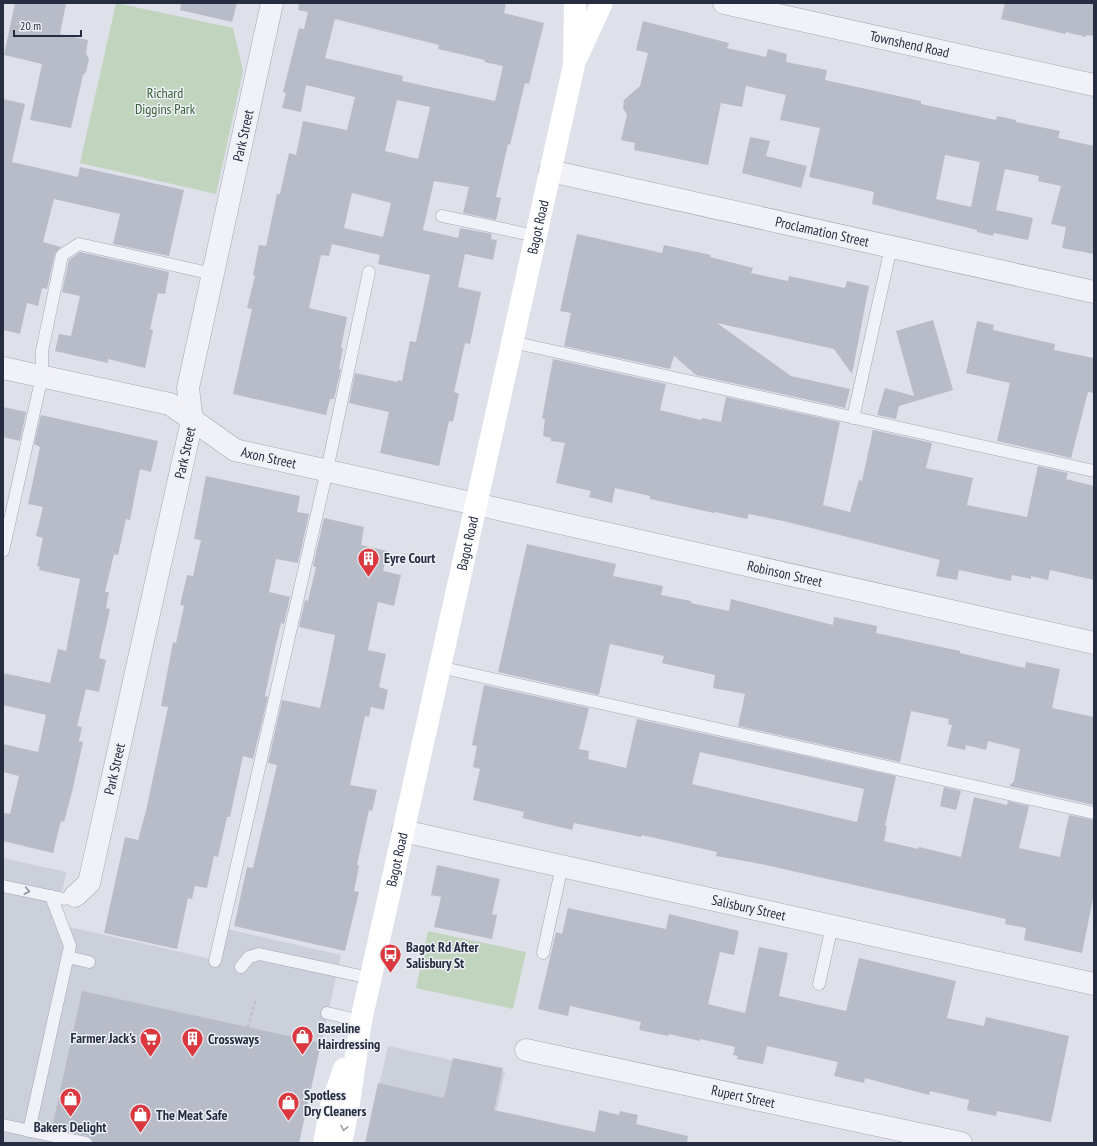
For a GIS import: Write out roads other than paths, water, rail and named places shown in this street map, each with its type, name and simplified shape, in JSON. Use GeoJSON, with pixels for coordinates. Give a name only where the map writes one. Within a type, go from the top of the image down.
{"type":"FeatureCollection","features":[{"type":"Feature","properties":{"kind":"main road","name":"Bagot Road"},"geometry":{"type":"LineString","coordinates":[[574,65],[575,3]]}},
{"type":"Feature","properties":{"kind":"main road","name":"Bagot Road"},"geometry":{"type":"LineString","coordinates":[[341,1143],[348,1110],[361,1021],[370,978],[550,171],[574,65],[596,4]]}},
{"type":"Feature","properties":{"kind":"main road","name":"Bagot Road"},"geometry":{"type":"LineString","coordinates":[[324,1143],[331,1106],[361,1021]]}},
{"type":"Feature","properties":{"kind":"street","name":"Park Street"},"geometry":{"type":"LineString","coordinates":[[74,896],[89,883],[192,421],[188,388],[272,3]]}},
{"type":"Feature","properties":{"kind":"street","name":"Townshend Road"},"geometry":{"type":"LineString","coordinates":[[724,3],[750,6],[1094,85]]}},
{"type":"Feature","properties":{"kind":"street","name":"Proclamation Street"},"geometry":{"type":"LineString","coordinates":[[550,171],[1094,292]]}},
{"type":"Feature","properties":{"kind":"street","name":"Axon Street"},"geometry":{"type":"LineString","coordinates":[[3,368],[170,404],[235,450],[476,503]]}},
{"type":"Feature","properties":{"kind":"street","name":"Robinson Street"},"geometry":{"type":"LineString","coordinates":[[476,503],[1094,643]]}},
{"type":"Feature","properties":{"kind":"street","name":"Salisbury Street"},"geometry":{"type":"LineString","coordinates":[[403,831],[1094,984]]}},
{"type":"Feature","properties":{"kind":"street","name":"Rupert Street"},"geometry":{"type":"LineString","coordinates":[[526,1050],[961,1143]]}},
{"type":"Feature","properties":{"kind":"lane"},"geometry":{"type":"LineString","coordinates":[[442,216],[536,236]]}},
{"type":"Feature","properties":{"kind":"lane"},"geometry":{"type":"LineString","coordinates":[[3,551],[42,376],[42,351],[62,255],[79,244],[213,274]]}},
{"type":"Feature","properties":{"kind":"lane"},"geometry":{"type":"LineString","coordinates":[[853,418],[891,247]]}},
{"type":"Feature","properties":{"kind":"lane"},"geometry":{"type":"LineString","coordinates":[[215,961],[327,470],[369,272]]}},
{"type":"Feature","properties":{"kind":"lane"},"geometry":{"type":"LineString","coordinates":[[512,342],[1094,471]]}},
{"type":"Feature","properties":{"kind":"lane"},"geometry":{"type":"LineString","coordinates":[[440,667],[1094,813]]}},
{"type":"Feature","properties":{"kind":"lane"},"geometry":{"type":"LineString","coordinates":[[543,953],[562,866]]}},
{"type":"Feature","properties":{"kind":"lane"},"geometry":{"type":"LineString","coordinates":[[3,886],[64,899],[74,896]]}},
{"type":"Feature","properties":{"kind":"lane"},"geometry":{"type":"LineString","coordinates":[[29,1131],[70,946],[51,896]]}},
{"type":"Feature","properties":{"kind":"lane"},"geometry":{"type":"LineString","coordinates":[[820,984],[832,926]]}},
{"type":"Feature","properties":{"kind":"lane"},"geometry":{"type":"LineString","coordinates":[[241,967],[249,958],[259,954],[264,954],[370,978]]}},
{"type":"Feature","properties":{"kind":"lane"},"geometry":{"type":"LineString","coordinates":[[68,957],[89,962]]}},
{"type":"Feature","properties":{"kind":"lane"},"geometry":{"type":"LineString","coordinates":[[327,1014],[361,1021]]}},
{"type":"Feature","properties":{"kind":"lane"},"geometry":{"type":"LineString","coordinates":[[3,1125],[86,1143]]}},
{"type":"Feature","properties":{"kind":"place","name":"Eyre Court"},"geometry":{"type":"Point","coordinates":[368,578]}},
{"type":"Feature","properties":{"kind":"place","name":"Bagot Rd After Salisbury St"},"geometry":{"type":"Point","coordinates":[391,974]}},
{"type":"Feature","properties":{"kind":"place","name":"Baseline Hairdressing"},"geometry":{"type":"Point","coordinates":[303,1056]}},
{"type":"Feature","properties":{"kind":"place","name":"Farmer Jack's"},"geometry":{"type":"Point","coordinates":[151,1058]}},
{"type":"Feature","properties":{"kind":"place","name":"Crossways"},"geometry":{"type":"Point","coordinates":[192,1058]}},
{"type":"Feature","properties":{"kind":"place","name":"Bakers Delight"},"geometry":{"type":"Point","coordinates":[70,1118]}},
{"type":"Feature","properties":{"kind":"place","name":"Spotless Dry Cleaners"},"geometry":{"type":"Point","coordinates":[289,1122]}},
{"type":"Feature","properties":{"kind":"place","name":"The Meat Safe"},"geometry":{"type":"Point","coordinates":[140,1134]}},
{"type":"Feature","properties":{"kind":"park label","name":"Richard Diggins Park"},"geometry":{"type":"Point","coordinates":[165,102]}}]}
